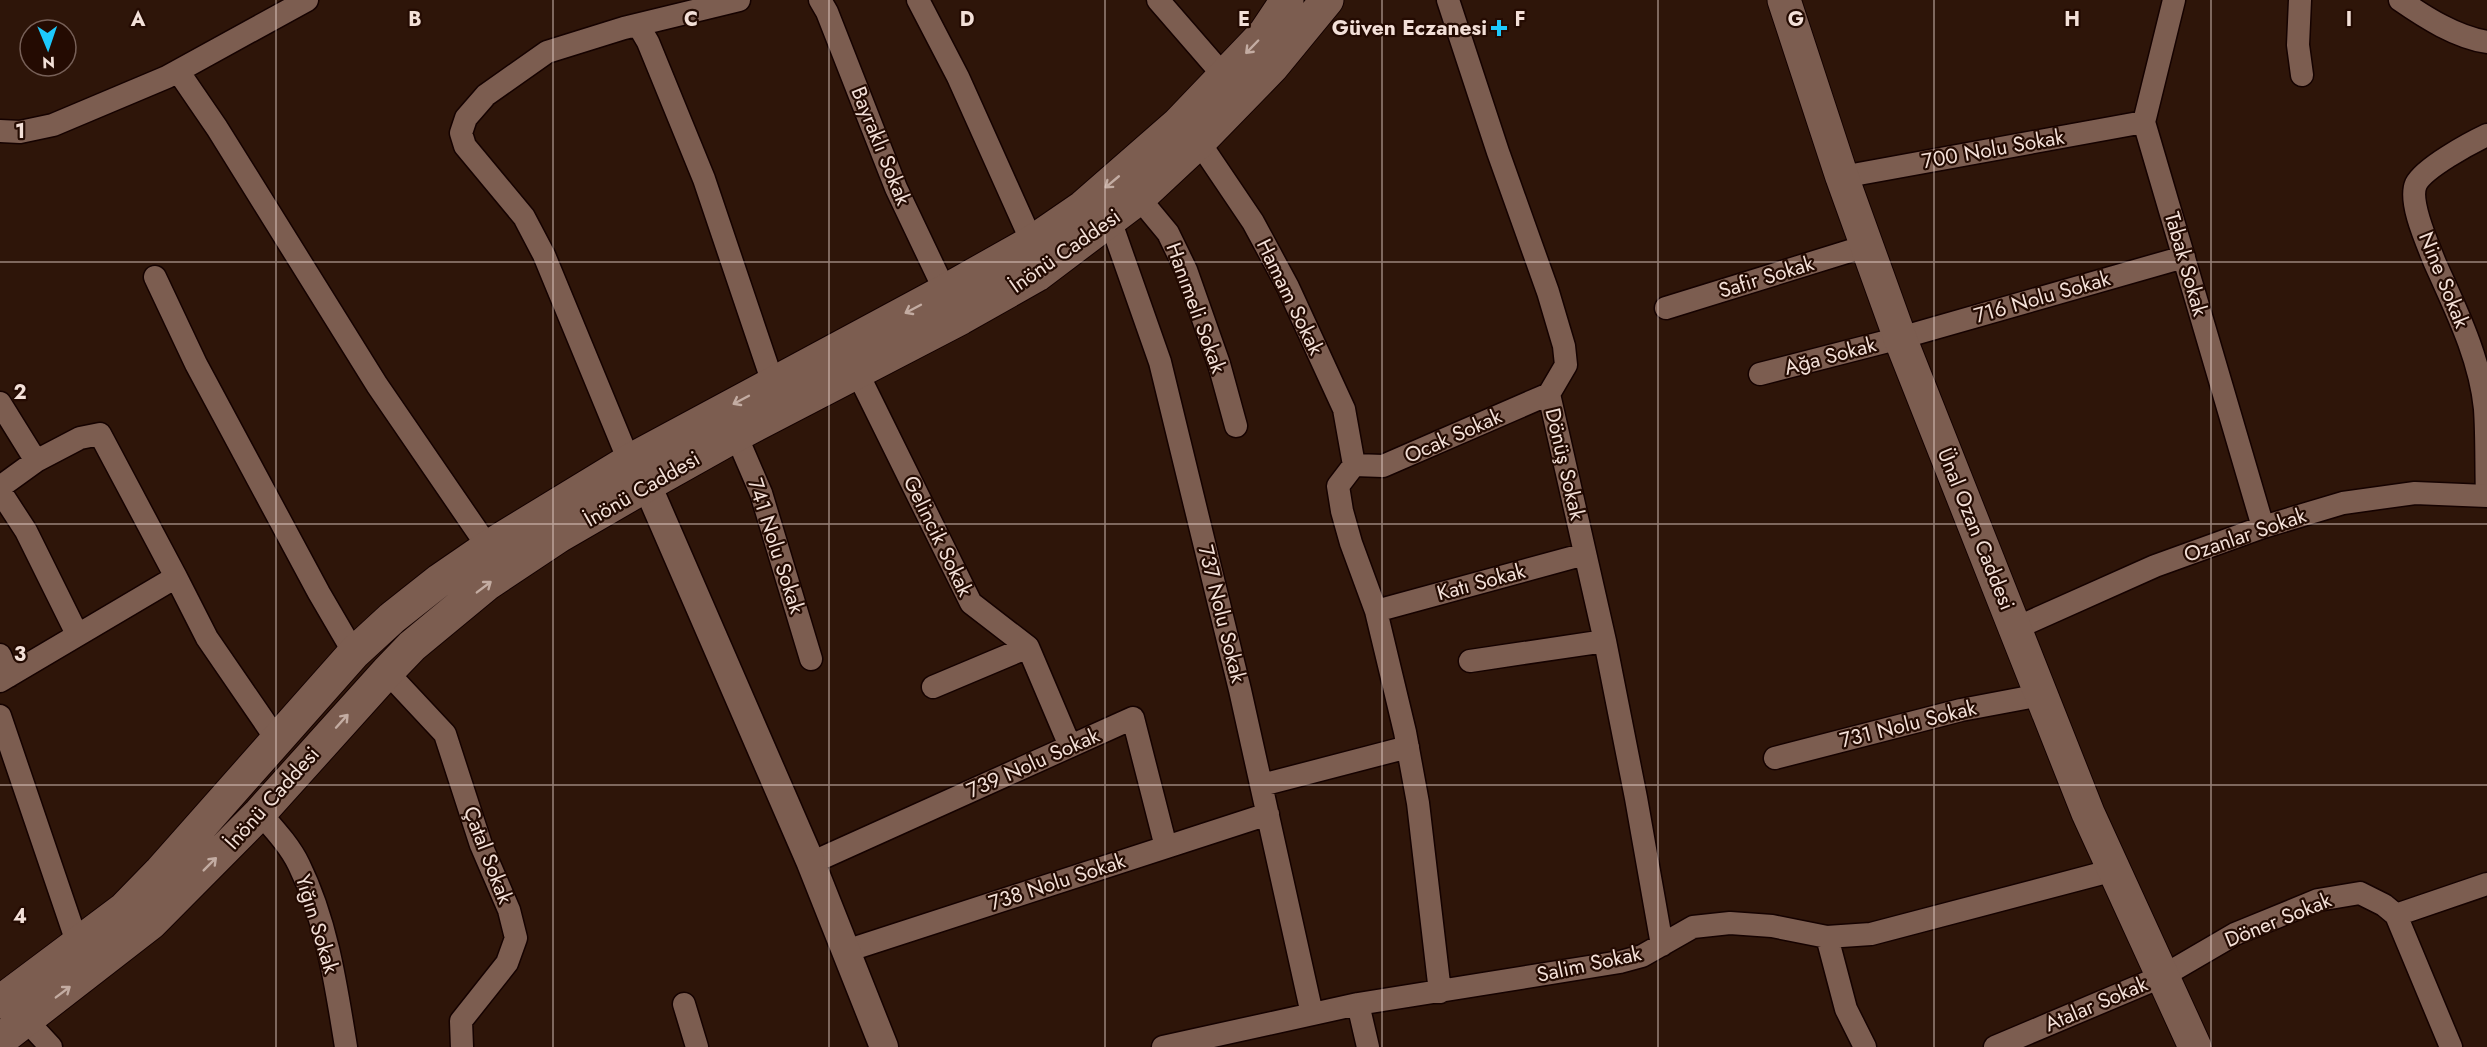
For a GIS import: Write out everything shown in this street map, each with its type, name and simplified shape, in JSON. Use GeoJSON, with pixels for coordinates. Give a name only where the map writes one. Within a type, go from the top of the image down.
{"type":"FeatureCollection","features":[{"type":"Feature","properties":{"kind":"main road","name":"İnönü Caddesi"},"geometry":{"type":"LineString","coordinates":[[13,1011],[152,923],[260,813],[412,646],[487,584],[559,537],[638,473],[773,383],[1032,242],[1083,207],[1178,124],[1265,33],[1287,0]]}},
{"type":"Feature","properties":{"kind":"main road","name":"İnönü Caddesi"},"geometry":{"type":"LineString","coordinates":[[0,1040],[13,1011],[78,945],[124,909],[154,879],[354,653],[392,618],[440,580],[488,547],[638,473],[736,435],[1037,275],[1139,198],[1199,142],[1272,67],[1327,0]]}},
{"type":"Feature","properties":{"kind":"main road","name":"Ünal Ozan Caddesi"},"geometry":{"type":"LineString","coordinates":[[1784,0],[1842,177],[1900,338],[2088,813],[2195,1047]]}},
{"type":"Feature","properties":{"kind":"street"},"geometry":{"type":"LineString","coordinates":[[0,131],[20,132],[53,125],[178,71],[308,0]]}},
{"type":"Feature","properties":{"kind":"street"},"geometry":{"type":"LineString","coordinates":[[739,0],[638,25],[547,52],[486,95],[466,118],[461,132],[465,146],[524,217],[544,255],[811,863],[884,1047]]}},
{"type":"Feature","properties":{"kind":"street","name":"Bayraklı Sokak"},"geometry":{"type":"LineString","coordinates":[[820,0],[827,12],[896,188],[945,291]]}},
{"type":"Feature","properties":{"kind":"street"},"geometry":{"type":"LineString","coordinates":[[918,0],[958,77],[1032,242]]}},
{"type":"Feature","properties":{"kind":"street"},"geometry":{"type":"LineString","coordinates":[[1158,0],[1224,76]]}},
{"type":"Feature","properties":{"kind":"street","name":"Dönüş Sokak"},"geometry":{"type":"LineString","coordinates":[[1448,0],[1494,142],[1548,292],[1564,346],[1566,365],[1549,394],[1605,640],[1662,945]]}},
{"type":"Feature","properties":{"kind":"street"},"geometry":{"type":"LineString","coordinates":[[2144,122],[2174,0]]}},
{"type":"Feature","properties":{"kind":"street"},"geometry":{"type":"LineString","coordinates":[[2300,0],[2298,45],[2302,75]]}},
{"type":"Feature","properties":{"kind":"street"},"geometry":{"type":"LineString","coordinates":[[2400,0],[2425,17],[2473,40],[2487,42]]}},
{"type":"Feature","properties":{"kind":"street"},"geometry":{"type":"LineString","coordinates":[[638,25],[648,42],[704,179],[773,383]]}},
{"type":"Feature","properties":{"kind":"street"},"geometry":{"type":"LineString","coordinates":[[178,71],[217,128],[377,385],[488,547]]}},
{"type":"Feature","properties":{"kind":"street","name":"700 Nolu Sokak"},"geometry":{"type":"LineString","coordinates":[[1842,177],[2144,122]]}},
{"type":"Feature","properties":{"kind":"street","name":"Tabak Sokak"},"geometry":{"type":"LineString","coordinates":[[2144,122],[2263,527]]}},
{"type":"Feature","properties":{"kind":"street","name":"Nine Sokak"},"geometry":{"type":"LineString","coordinates":[[2487,135],[2459,149],[2423,176],[2417,183],[2414,193],[2423,233],[2477,366],[2486,410],[2487,496]]}},
{"type":"Feature","properties":{"kind":"street","name":"Hamam Sokak"},"geometry":{"type":"LineString","coordinates":[[1199,142],[1253,222],[1288,287],[1344,409],[1354,465]]}},
{"type":"Feature","properties":{"kind":"street","name":"Hanımeli Sokak"},"geometry":{"type":"LineString","coordinates":[[1139,198],[1168,233],[1186,270],[1219,364],[1236,426]]}},
{"type":"Feature","properties":{"kind":"street","name":"737 Nolu Sokak"},"geometry":{"type":"LineString","coordinates":[[1110,220],[1160,362],[1240,690],[1312,1014]]}},
{"type":"Feature","properties":{"kind":"street","name":"Safir Sokak"},"geometry":{"type":"LineString","coordinates":[[1666,308],[1866,246]]}},
{"type":"Feature","properties":{"kind":"street","name":"716 Nolu Sokak"},"geometry":{"type":"LineString","coordinates":[[1900,338],[2184,257]]}},
{"type":"Feature","properties":{"kind":"street"},"geometry":{"type":"LineString","coordinates":[[155,278],[196,364],[319,593],[354,653]]}},
{"type":"Feature","properties":{"kind":"street","name":"Ağa Sokak"},"geometry":{"type":"LineString","coordinates":[[1760,374],[1900,338]]}},
{"type":"Feature","properties":{"kind":"street","name":"Gelincik Sokak"},"geometry":{"type":"LineString","coordinates":[[857,372],[971,603],[1028,647],[1070,746]]}},
{"type":"Feature","properties":{"kind":"street","name":"Ocak Sokak"},"geometry":{"type":"LineString","coordinates":[[1354,465],[1383,466],[1549,394]]}},
{"type":"Feature","properties":{"kind":"street"},"geometry":{"type":"LineString","coordinates":[[0,403],[36,461]]}},
{"type":"Feature","properties":{"kind":"street"},"geometry":{"type":"LineString","coordinates":[[77,634],[26,531],[0,489],[36,461],[80,438],[100,434],[207,638],[277,740]]}},
{"type":"Feature","properties":{"kind":"street","name":"741 Nolu Sokak"},"geometry":{"type":"LineString","coordinates":[[736,435],[761,493],[811,659]]}},
{"type":"Feature","properties":{"kind":"street"},"geometry":{"type":"LineString","coordinates":[[1354,465],[1338,486],[1342,511],[1376,611],[1408,747],[1418,803],[1440,992]]}},
{"type":"Feature","properties":{"kind":"street","name":"Ozanlar Sokak"},"geometry":{"type":"LineString","coordinates":[[2016,628],[2156,566],[2263,527],[2343,503],[2415,493],[2487,496]]}},
{"type":"Feature","properties":{"kind":"street","name":"Katı Sokak"},"geometry":{"type":"LineString","coordinates":[[1376,611],[1585,554]]}},
{"type":"Feature","properties":{"kind":"street"},"geometry":{"type":"LineString","coordinates":[[3,671],[77,634],[176,577]]}},
{"type":"Feature","properties":{"kind":"street"},"geometry":{"type":"LineString","coordinates":[[1470,661],[1605,640]]}},
{"type":"Feature","properties":{"kind":"street"},"geometry":{"type":"LineString","coordinates":[[933,687],[1028,647]]}},
{"type":"Feature","properties":{"kind":"street","name":"Çatal Sokak"},"geometry":{"type":"LineString","coordinates":[[387,672],[445,734],[481,845],[509,910],[516,938],[507,963],[461,1021],[462,1047]]}},
{"type":"Feature","properties":{"kind":"street","name":"731 Nolu Sokak"},"geometry":{"type":"LineString","coordinates":[[1775,758],[1961,710],[2041,694]]}},
{"type":"Feature","properties":{"kind":"street"},"geometry":{"type":"LineString","coordinates":[[0,716],[78,945]]}},
{"type":"Feature","properties":{"kind":"street","name":"739 Nolu Sokak"},"geometry":{"type":"LineString","coordinates":[[811,863],[1133,718],[1167,847]]}},
{"type":"Feature","properties":{"kind":"street"},"geometry":{"type":"LineString","coordinates":[[1262,785],[1408,747]]}},
{"type":"Feature","properties":{"kind":"street","name":"Yığın Sokak"},"geometry":{"type":"LineString","coordinates":[[260,813],[298,863],[316,908],[332,958],[346,1047]]}},
{"type":"Feature","properties":{"kind":"street","name":"738 Nolu Sokak"},"geometry":{"type":"LineString","coordinates":[[846,951],[1268,814]]}},
{"type":"Feature","properties":{"kind":"street","name":"Salim Sokak"},"geometry":{"type":"LineString","coordinates":[[1163,1047],[1358,1004],[1620,962],[1642,956],[1693,927],[1730,922],[1772,926],[1827,937],[1871,934],[2114,870]]}},
{"type":"Feature","properties":{"kind":"street"},"geometry":{"type":"LineString","coordinates":[[2451,1047],[2396,915],[2487,884]]}},
{"type":"Feature","properties":{"kind":"street","name":"Döner Sokak"},"geometry":{"type":"LineString","coordinates":[[2163,976],[2235,934],[2318,900],[2360,893],[2384,905],[2396,915]]}},
{"type":"Feature","properties":{"kind":"street"},"geometry":{"type":"LineString","coordinates":[[1827,937],[1846,1010],[1866,1047]]}},
{"type":"Feature","properties":{"kind":"street","name":"Atalar Sokak"},"geometry":{"type":"LineString","coordinates":[[1995,1047],[2163,976]]}},
{"type":"Feature","properties":{"kind":"street"},"geometry":{"type":"LineString","coordinates":[[684,1004],[697,1047]]}},
{"type":"Feature","properties":{"kind":"street"},"geometry":{"type":"LineString","coordinates":[[1358,1004],[1368,1047]]}},
{"type":"Feature","properties":{"kind":"street"},"geometry":{"type":"LineString","coordinates":[[13,1011],[51,1047]]}},
{"type":"Feature","properties":{"kind":"place","name":"Güven Eczanesi"},"geometry":{"type":"Point","coordinates":[1499,28]}}]}
